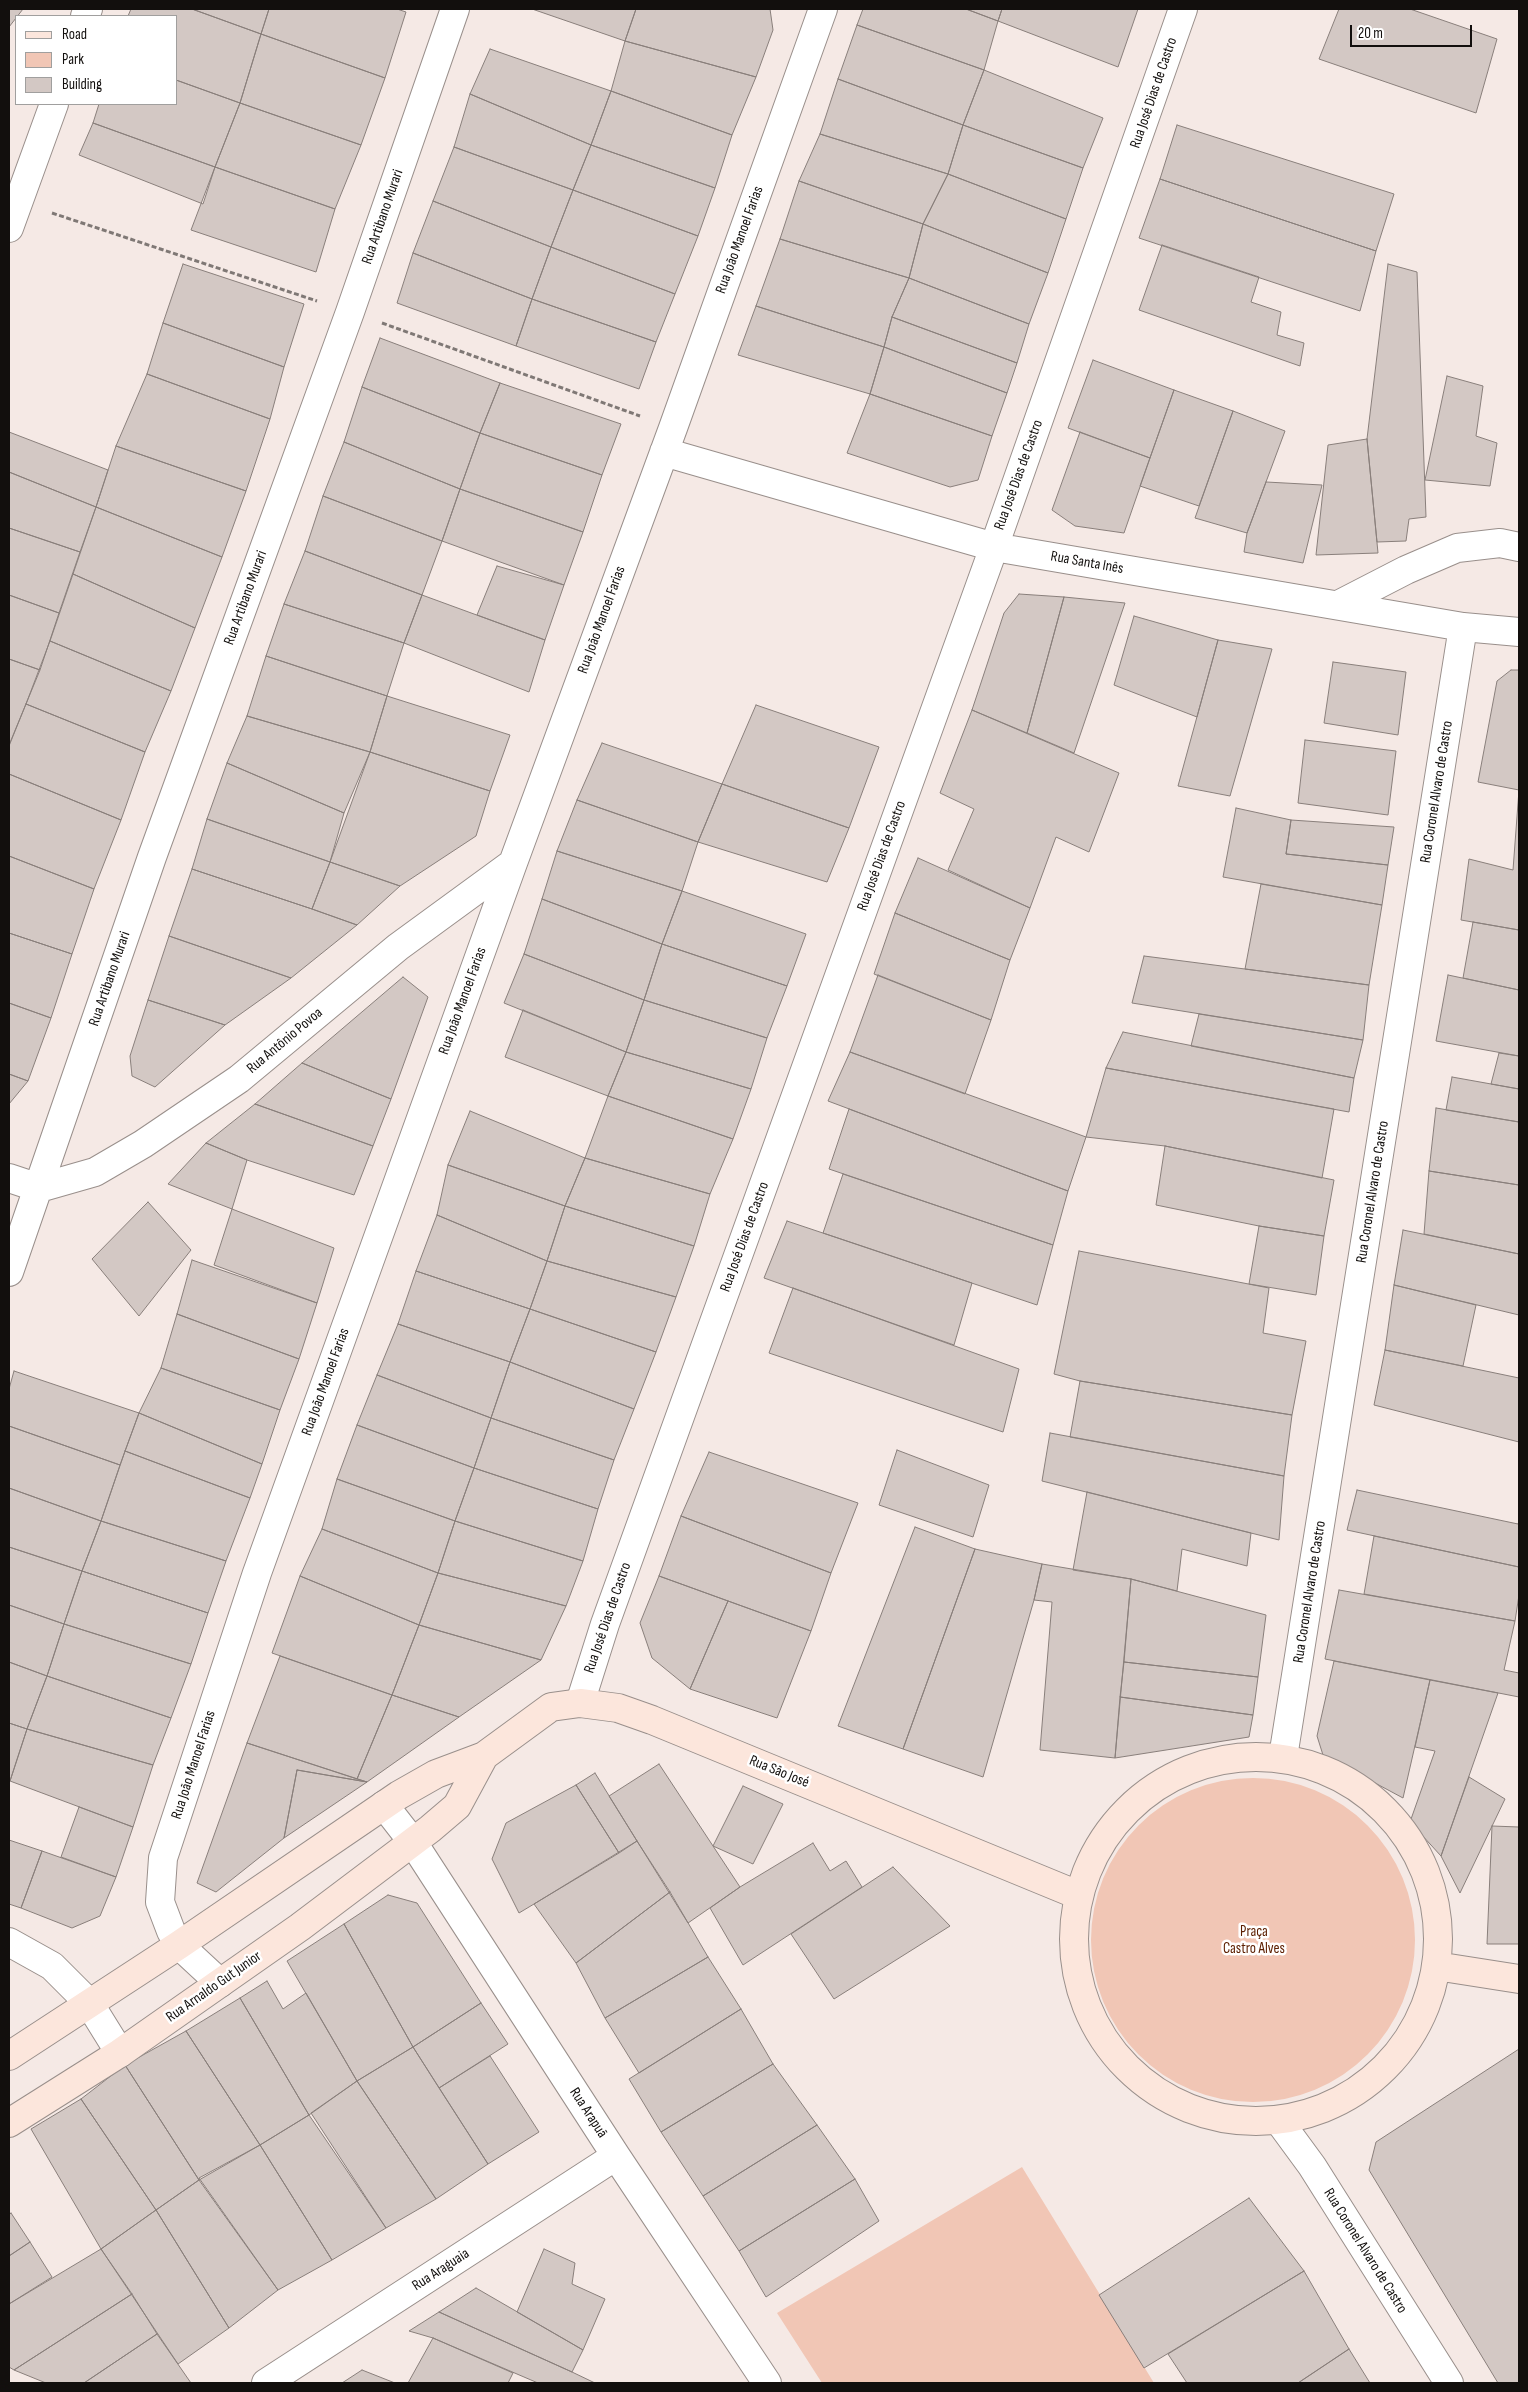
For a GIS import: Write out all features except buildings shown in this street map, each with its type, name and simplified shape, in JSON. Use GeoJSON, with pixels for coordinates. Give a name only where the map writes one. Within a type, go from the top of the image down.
{"type":"FeatureCollection","features":[{"type":"Feature","properties":{"kind":"street","name":"Rua Artibano Murari"},"geometry":{"type":"LineString","coordinates":[[9,1272],[152,857],[350,312],[455,9]]}},
{"type":"Feature","properties":{"kind":"street"},"geometry":{"type":"LineString","coordinates":[[805,9],[812,40]]}},
{"type":"Feature","properties":{"kind":"street","name":"Rua João Manoel Farias"},"geometry":{"type":"LineString","coordinates":[[220,1983],[179,1945],[160,1902],[163,1858],[256,1573],[513,863],[669,440],[823,9]]}},
{"type":"Feature","properties":{"kind":"street","name":"Rua José Dias de Castro"},"geometry":{"type":"LineString","coordinates":[[580,1703],[605,1624],[994,547],[1183,9]]}},
{"type":"Feature","properties":{"kind":"street"},"geometry":{"type":"LineString","coordinates":[[9,228],[54,105]]}},
{"type":"Feature","properties":{"kind":"street","name":"Rua Santa Inês"},"geometry":{"type":"LineString","coordinates":[[669,440],[994,547],[1463,626],[1519,632]]}},
{"type":"Feature","properties":{"kind":"street"},"geometry":{"type":"LineString","coordinates":[[1338,605],[1406,570],[1457,548],[1500,543],[1519,547]]}},
{"type":"Feature","properties":{"kind":"street","name":"Rua Coronel Alvaro de Castro"},"geometry":{"type":"LineString","coordinates":[[1283,1757],[1463,626]]}},
{"type":"Feature","properties":{"kind":"street","name":"Rua Antônio Povoa"},"geometry":{"type":"LineString","coordinates":[[38,1188],[95,1172],[143,1144],[231,1084],[398,947],[513,863]]}},
{"type":"Feature","properties":{"kind":"street"},"geometry":{"type":"LineString","coordinates":[[9,1178],[38,1188]]}},
{"type":"Feature","properties":{"kind":"street","name":"Rua São José"},"geometry":{"type":"LineString","coordinates":[[384,1805],[436,1774],[484,1756],[551,1707],[580,1703],[618,1708],[652,1720],[1078,1895]]}},
{"type":"Feature","properties":{"kind":"street","name":"Rua São José"},"geometry":{"type":"LineString","coordinates":[[412,1841],[457,1806],[484,1756]]}},
{"type":"Feature","properties":{"kind":"street"},"geometry":{"type":"LineString","coordinates":[[1229,1757],[1283,1757],[1338,1775],[1384,1808],[1418,1854],[1435,1908],[1436,1966],[1423,2012],[1399,2052],[1365,2085],[1324,2109],[1279,2121],[1220,2119],[1165,2099],[1119,2061],[1088,2011],[1073,1954],[1078,1895],[1098,1845],[1133,1803],[1178,1772],[1229,1757]]}},
{"type":"Feature","properties":{"kind":"street"},"geometry":{"type":"LineString","coordinates":[[9,2056],[179,1945],[384,1805]]}},
{"type":"Feature","properties":{"kind":"street","name":"Rua Arapuã"},"geometry":{"type":"LineString","coordinates":[[384,1805],[412,1841],[616,2156],[767,2383]]}},
{"type":"Feature","properties":{"kind":"street","name":"Rua Arnaldo Gut Junior"},"geometry":{"type":"LineString","coordinates":[[9,2123],[120,2053],[351,1889],[412,1841]]}},
{"type":"Feature","properties":{"kind":"street"},"geometry":{"type":"LineString","coordinates":[[9,1942],[52,1966],[90,2003],[120,2053]]}},
{"type":"Feature","properties":{"kind":"street"},"geometry":{"type":"LineString","coordinates":[[1436,1966],[1519,1979]]}},
{"type":"Feature","properties":{"kind":"street","name":"Rua Coronel Alvaro de Castro"},"geometry":{"type":"LineString","coordinates":[[1279,2121],[1317,2175],[1449,2383]]}},
{"type":"Feature","properties":{"kind":"street","name":"Rua Araguaia"},"geometry":{"type":"LineString","coordinates":[[266,2383],[616,2156]]}},
{"type":"Feature","properties":{"kind":"path"},"geometry":{"type":"LineString","coordinates":[[18,202],[350,312],[669,440]]}},
{"type":"Feature","properties":{"kind":"green space","name":"Praça Castro Alves"},"geometry":{"type":"Polygon","coordinates":[[[1253,1778],[1300,1785],[1315,1791],[1343,1806],[1367,1826],[1387,1850],[1402,1878],[1408,1893],[1415,1940],[1408,1987],[1402,2002],[1387,2030],[1367,2054],[1343,2074],[1315,2089],[1300,2095],[1253,2102],[1206,2095],[1191,2089],[1163,2074],[1139,2054],[1119,2030],[1104,2002],[1098,1987],[1091,1940],[1098,1893],[1104,1878],[1119,1850],[1139,1826],[1163,1806],[1191,1791],[1206,1785],[1253,1778]]]}},
{"type":"Feature","properties":{"kind":"green space"},"geometry":{"type":"Polygon","coordinates":[[[1022,2167],[1154,2383],[822,2383],[777,2313],[1022,2167]]]}}]}
